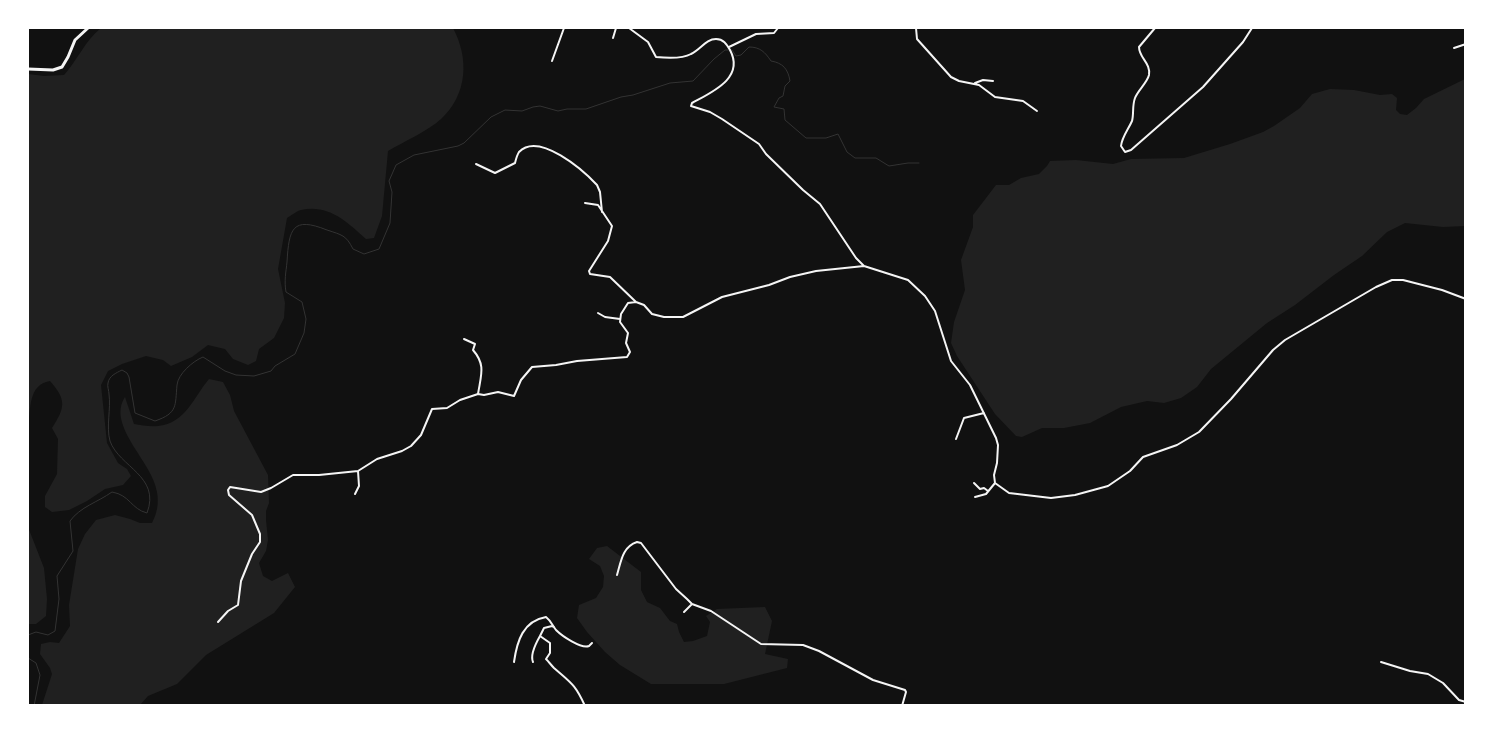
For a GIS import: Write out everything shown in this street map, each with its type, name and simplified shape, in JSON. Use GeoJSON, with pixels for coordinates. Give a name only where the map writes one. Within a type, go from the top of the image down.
{"type":"FeatureCollection","features":[{"type":"Feature","properties":{"kind":"highway"},"geometry":{"type":"LineString","coordinates":[[28,69],[53,70],[62,67],[75,40],[88,28]]}},
{"type":"Feature","properties":{"kind":"street"},"geometry":{"type":"LineString","coordinates":[[552,61],[565,28],[572,28]]}},
{"type":"Feature","properties":{"kind":"street"},"geometry":{"type":"LineString","coordinates":[[613,38],[616,28]]}},
{"type":"Feature","properties":{"kind":"street"},"geometry":{"type":"LineString","coordinates":[[630,28],[648,42],[656,57],[689,56],[701,49],[708,40],[722,40],[732,54],[734,65],[728,80],[692,103],[692,107],[710,112],[758,144],[803,190],[820,204],[852,252],[864,266]]}},
{"type":"Feature","properties":{"kind":"street"},"geometry":{"type":"LineString","coordinates":[[728,47],[753,35],[774,33],[778,28]]}},
{"type":"Feature","properties":{"kind":"street"},"geometry":{"type":"LineString","coordinates":[[916,28],[917,39],[950,76],[959,81],[979,86],[995,98],[1023,101],[1038,111]]}},
{"type":"Feature","properties":{"kind":"street"},"geometry":{"type":"LineString","coordinates":[[1155,28],[1139,47],[1140,54],[1148,64],[1148,76],[1135,99],[1132,120],[1122,139],[1121,146],[1125,152],[1131,150],[1203,87],[1243,42],[1252,28]]}},
{"type":"Feature","properties":{"kind":"street"},"geometry":{"type":"LineString","coordinates":[[1454,48],[1466,44]]}},
{"type":"Feature","properties":{"kind":"street"},"geometry":{"type":"LineString","coordinates":[[973,84],[983,80],[993,81]]}},
{"type":"Feature","properties":{"kind":"street"},"geometry":{"type":"LineString","coordinates":[[476,164],[495,173],[514,163],[518,154],[531,146],[559,153],[598,185],[602,212]]}},
{"type":"Feature","properties":{"kind":"street"},"geometry":{"type":"LineString","coordinates":[[585,203],[598,205],[612,226],[608,239],[589,271],[590,274],[610,278],[636,302],[645,306],[651,314],[664,317],[683,316],[722,297],[790,277],[816,272],[864,266],[908,280],[926,296],[935,311],[951,360],[970,385],[997,442],[995,483],[1009,493],[1051,498],[1076,495],[1108,486],[1130,471],[1143,457],[1177,445],[1199,432],[1232,399],[1273,350],[1285,340],[1376,287],[1392,280],[1403,280],[1442,290],[1466,299]]}},
{"type":"Feature","properties":{"kind":"street"},"geometry":{"type":"LineString","coordinates":[[218,622],[238,605],[241,581],[260,539],[260,532],[254,518],[229,495],[228,488],[235,486],[261,492],[292,475],[319,475],[358,471],[377,459],[411,446],[421,435],[431,410],[448,408],[460,400],[478,394],[484,395],[497,392],[513,396],[522,380],[534,366],[556,366],[577,361],[628,356],[630,351],[626,342],[628,333],[620,324],[620,319],[626,304],[636,302]]}},
{"type":"Feature","properties":{"kind":"street"},"geometry":{"type":"LineString","coordinates":[[598,313],[620,319]]}},
{"type":"Feature","properties":{"kind":"street"},"geometry":{"type":"LineString","coordinates":[[464,339],[475,344],[473,350],[481,360],[482,367],[478,394]]}},
{"type":"Feature","properties":{"kind":"street"},"geometry":{"type":"LineString","coordinates":[[956,438],[964,418],[984,413]]}},
{"type":"Feature","properties":{"kind":"street"},"geometry":{"type":"LineString","coordinates":[[355,494],[359,486],[358,471]]}},
{"type":"Feature","properties":{"kind":"street"},"geometry":{"type":"LineString","coordinates":[[974,483],[980,489],[984,488],[988,491]]}},
{"type":"Feature","properties":{"kind":"street"},"geometry":{"type":"LineString","coordinates":[[975,496],[986,494],[995,483]]}},
{"type":"Feature","properties":{"kind":"street"},"geometry":{"type":"LineString","coordinates":[[617,575],[624,552],[637,542],[641,543],[676,589],[692,604],[711,611],[761,644],[803,645],[820,651],[873,680],[905,690],[902,706]]}},
{"type":"Feature","properties":{"kind":"street"},"geometry":{"type":"LineString","coordinates":[[684,612],[692,604]]}},
{"type":"Feature","properties":{"kind":"street"},"geometry":{"type":"LineString","coordinates":[[514,662],[516,645],[523,631],[536,618],[546,617],[555,628]]}},
{"type":"Feature","properties":{"kind":"street"},"geometry":{"type":"LineString","coordinates":[[533,662],[531,658],[536,644],[546,627],[552,626],[578,646],[585,648],[592,643]]}},
{"type":"Feature","properties":{"kind":"street"},"geometry":{"type":"LineString","coordinates":[[540,636],[550,643],[550,653],[546,659],[572,683],[580,694],[584,706]]}},
{"type":"Feature","properties":{"kind":"street"},"geometry":{"type":"LineString","coordinates":[[1381,662],[1409,671],[1428,674],[1443,683],[1459,700],[1466,702]]}},
{"type":"Feature","properties":{"kind":"shaded area"},"geometry":{"type":"Polygon","coordinates":[[[101,28],[453,28],[462,51],[463,75],[457,98],[441,119],[388,151],[382,216],[374,238],[366,239],[352,226],[329,212],[311,209],[301,210],[287,218],[278,269],[285,303],[284,318],[274,338],[259,349],[256,361],[248,365],[233,359],[225,349],[208,345],[192,357],[171,366],[163,360],[146,356],[108,371],[101,385],[107,443],[118,463],[127,469],[131,476],[123,485],[105,489],[69,510],[52,512],[45,507],[45,496],[57,474],[58,439],[52,428],[60,415],[62,399],[50,381],[43,383],[34,392],[30,405],[28,427],[28,74],[44,76],[64,75],[90,39],[101,28]]]}},
{"type":"Feature","properties":{"kind":"shaded area"},"geometry":{"type":"Polygon","coordinates":[[[1465,79],[1465,226],[1443,227],[1405,223],[1387,232],[1362,256],[1267,323],[1211,369],[1197,387],[1181,398],[1164,403],[1147,401],[1121,407],[1090,423],[1064,428],[1042,428],[1022,437],[1016,436],[995,414],[957,356],[951,343],[954,322],[965,290],[961,260],[973,227],[973,215],[996,185],[1009,185],[1021,178],[1039,174],[1050,161],[1076,160],[1113,164],[1131,159],[1184,158],[1263,132],[1300,108],[1312,94],[1330,89],[1354,90],[1380,95],[1392,94],[1397,98],[1396,110],[1400,114],[1407,115],[1424,99],[1465,79]]]}},
{"type":"Feature","properties":{"kind":"shaded area"},"geometry":{"type":"Polygon","coordinates":[[[209,379],[223,382],[230,395],[234,411],[268,475],[269,503],[266,511],[266,520],[268,540],[266,551],[259,563],[263,576],[272,581],[288,573],[295,587],[274,613],[206,655],[177,684],[148,696],[140,705],[42,705],[52,674],[40,654],[41,644],[59,643],[70,626],[69,605],[78,549],[85,534],[96,520],[115,515],[140,523],[152,523],[156,512],[158,496],[154,480],[132,444],[121,420],[121,408],[125,397],[134,424],[158,426],[168,424],[182,415],[209,379]]]}},
{"type":"Feature","properties":{"kind":"shaded area"},"geometry":{"type":"Polygon","coordinates":[[[28,527],[44,568],[47,599],[46,616],[36,624],[28,624],[28,527]]]}},
{"type":"Feature","properties":{"kind":"shaded area"},"geometry":{"type":"Polygon","coordinates":[[[607,546],[641,572],[641,590],[647,602],[660,608],[670,621],[677,624],[684,642],[707,636],[710,622],[706,616],[717,609],[765,607],[772,621],[765,654],[788,659],[787,668],[724,684],[651,684],[620,665],[605,652],[577,618],[579,605],[596,598],[603,587],[604,576],[600,566],[589,559],[597,548],[607,546]]]}},
{"type":"Feature","properties":{"kind":"waterway"},"geometry":{"type":"LineString","coordinates":[[28,635],[36,632],[48,635],[55,631],[59,599],[57,576],[73,551],[70,521],[74,516],[112,492],[123,496],[137,508],[147,513],[150,500],[144,481],[115,450],[110,441],[108,430],[108,386],[110,378],[122,370],[127,373],[135,413],[155,421],[172,412],[180,377],[191,365],[203,357],[225,371],[236,375],[254,376],[271,371],[275,366],[295,354],[304,333],[306,319],[302,302],[286,292],[285,277],[291,234],[299,225],[306,224],[343,236],[353,249],[364,254],[379,249],[390,223],[392,192],[389,181],[396,165],[414,155],[458,146],[464,143],[491,117],[505,110],[522,111],[540,106],[558,111],[586,109],[670,83],[693,81],[725,50],[732,50],[736,56],[741,55],[749,47],[762,51],[771,61],[782,65],[788,73],[790,81],[785,86],[783,96],[779,98],[774,107],[784,109],[785,120],[806,138],[826,138],[838,134],[847,152],[855,158],[876,158],[889,166],[919,163]]}},
{"type":"Feature","properties":{"kind":"waterway"},"geometry":{"type":"LineString","coordinates":[[28,658],[36,663],[40,675],[34,706]]}}]}
